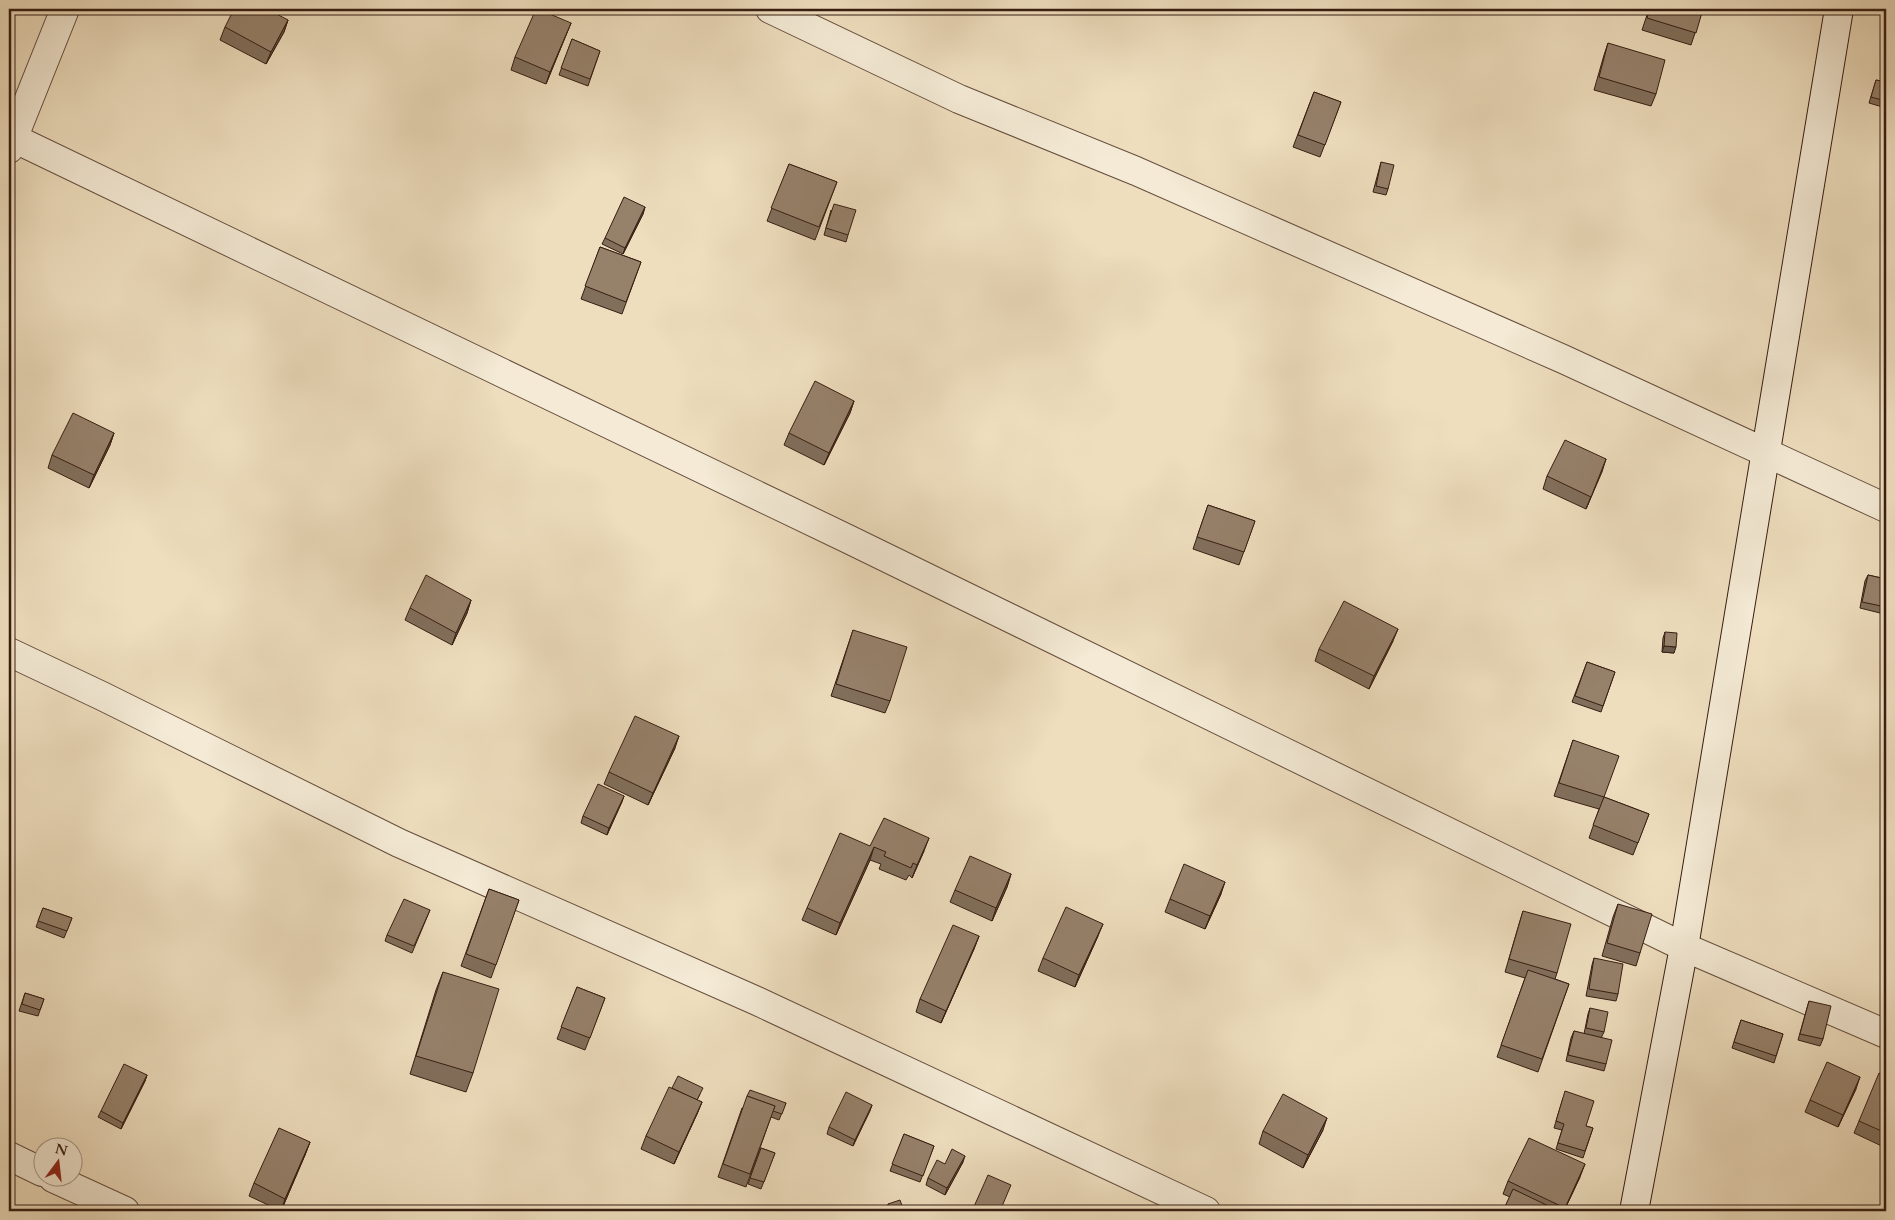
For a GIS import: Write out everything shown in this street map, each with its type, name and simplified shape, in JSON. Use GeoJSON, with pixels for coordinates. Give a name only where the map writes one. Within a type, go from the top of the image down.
{"type":"FeatureCollection","features":[{"type":"Feature","properties":{"kind":"street"},"geometry":{"type":"LineString","coordinates":[[65,9],[10,141],[839,535],[1684,947],[1886,1034]]}},
{"type":"Feature","properties":{"kind":"street"},"geometry":{"type":"LineString","coordinates":[[770,9],[959,99],[1136,171],[1336,259],[1636,392],[1766,454],[1886,508]]}},
{"type":"Feature","properties":{"kind":"street"},"geometry":{"type":"LineString","coordinates":[[1634,1211],[1684,947],[1839,9]]}},
{"type":"Feature","properties":{"kind":"street"},"geometry":{"type":"LineString","coordinates":[[9,652],[399,843],[756,1001],[1206,1211]]}},
{"type":"Feature","properties":{"kind":"street"},"geometry":{"type":"LineString","coordinates":[[9,1156],[32,1167]]}},
{"type":"Feature","properties":{"kind":"street"},"geometry":{"type":"LineString","coordinates":[[75,1188],[125,1211]]}},
{"type":"Feature","properties":{"kind":"building"},"geometry":{"type":"Polygon","coordinates":[[[234,9],[267,9],[288,20],[271,52],[225,27],[234,9]]]}},
{"type":"Feature","properties":{"kind":"building"},"geometry":{"type":"Polygon","coordinates":[[[536,9],[571,23],[550,72],[515,57],[536,9]]]}},
{"type":"Feature","properties":{"kind":"building"},"geometry":{"type":"Polygon","coordinates":[[[1650,9],[1703,9],[1696,33],[1647,18],[1650,9]]]}},
{"type":"Feature","properties":{"kind":"building"},"geometry":{"type":"Polygon","coordinates":[[[572,39],[600,51],[590,79],[561,68],[572,39]]]}},
{"type":"Feature","properties":{"kind":"building"},"geometry":{"type":"Polygon","coordinates":[[[1608,43],[1665,60],[1656,94],[1599,77],[1608,43]]]}},
{"type":"Feature","properties":{"kind":"building"},"geometry":{"type":"Polygon","coordinates":[[[1876,80],[1886,82],[1886,101],[1871,97],[1876,80]]]}},
{"type":"Feature","properties":{"kind":"building"},"geometry":{"type":"Polygon","coordinates":[[[1314,92],[1341,102],[1325,145],[1298,135],[1314,92]]]}},
{"type":"Feature","properties":{"kind":"building"},"geometry":{"type":"Polygon","coordinates":[[[1381,162],[1394,165],[1388,189],[1376,186],[1381,162]]]}},
{"type":"Feature","properties":{"kind":"building"},"geometry":{"type":"Polygon","coordinates":[[[789,164],[837,182],[819,227],[771,208],[789,164]]]}},
{"type":"Feature","properties":{"kind":"building"},"geometry":{"type":"Polygon","coordinates":[[[624,197],[645,207],[625,248],[605,238],[624,197]]]}},
{"type":"Feature","properties":{"kind":"building"},"geometry":{"type":"Polygon","coordinates":[[[834,204],[856,210],[848,235],[826,228],[834,204]]]}},
{"type":"Feature","properties":{"kind":"building"},"geometry":{"type":"Polygon","coordinates":[[[600,247],[641,262],[626,302],[585,286],[600,247]]]}},
{"type":"Feature","properties":{"kind":"building"},"geometry":{"type":"Polygon","coordinates":[[[815,381],[854,401],[829,453],[789,433],[815,381]]]}},
{"type":"Feature","properties":{"kind":"building"},"geometry":{"type":"Polygon","coordinates":[[[73,413],[114,433],[94,475],[52,455],[73,413]]]}},
{"type":"Feature","properties":{"kind":"building"},"geometry":{"type":"Polygon","coordinates":[[[1565,440],[1606,459],[1591,497],[1547,476],[1565,440]]]}},
{"type":"Feature","properties":{"kind":"building"},"geometry":{"type":"Polygon","coordinates":[[[1208,505],[1255,521],[1244,552],[1197,537],[1208,505]]]}},
{"type":"Feature","properties":{"kind":"building"},"geometry":{"type":"Polygon","coordinates":[[[426,575],[471,600],[456,633],[410,608],[426,575]]]}},
{"type":"Feature","properties":{"kind":"building"},"geometry":{"type":"Polygon","coordinates":[[[1868,575],[1886,579],[1886,607],[1862,602],[1868,575]]]}},
{"type":"Feature","properties":{"kind":"building"},"geometry":{"type":"Polygon","coordinates":[[[1344,601],[1398,629],[1374,676],[1319,649],[1344,601]]]}},
{"type":"Feature","properties":{"kind":"building"},"geometry":{"type":"Polygon","coordinates":[[[853,630],[907,647],[890,701],[836,684],[853,630]]]}},
{"type":"Feature","properties":{"kind":"building"},"geometry":{"type":"Polygon","coordinates":[[[1665,632],[1677,633],[1676,647],[1664,646],[1665,632]]]}},
{"type":"Feature","properties":{"kind":"building"},"geometry":{"type":"Polygon","coordinates":[[[1587,662],[1615,672],[1603,706],[1575,696],[1587,662]]]}},
{"type":"Feature","properties":{"kind":"building"},"geometry":{"type":"Polygon","coordinates":[[[635,716],[679,736],[653,793],[609,772],[635,716]]]}},
{"type":"Feature","properties":{"kind":"building"},"geometry":{"type":"Polygon","coordinates":[[[1573,740],[1619,756],[1604,797],[1559,783],[1573,740]]]}},
{"type":"Feature","properties":{"kind":"building"},"geometry":{"type":"Polygon","coordinates":[[[598,784],[624,796],[609,828],[583,816],[598,784]]]}},
{"type":"Feature","properties":{"kind":"building"},"geometry":{"type":"Polygon","coordinates":[[[1604,797],[1649,814],[1638,843],[1593,825],[1604,797]]]}},
{"type":"Feature","properties":{"kind":"building"},"geometry":{"type":"Polygon","coordinates":[[[884,818],[929,838],[917,865],[913,863],[911,868],[884,856],[886,852],[874,847],[840,923],[807,908],[840,833],[870,846],[884,818]]]}},
{"type":"Feature","properties":{"kind":"building"},"geometry":{"type":"Polygon","coordinates":[[[970,856],[1011,874],[996,908],[955,890],[970,856]]]}},
{"type":"Feature","properties":{"kind":"building"},"geometry":{"type":"Polygon","coordinates":[[[1184,864],[1225,882],[1210,916],[1170,899],[1184,864]]]}},
{"type":"Feature","properties":{"kind":"building"},"geometry":{"type":"Polygon","coordinates":[[[489,889],[519,900],[496,965],[466,954],[489,889]]]}},
{"type":"Feature","properties":{"kind":"building"},"geometry":{"type":"Polygon","coordinates":[[[404,899],[430,910],[414,946],[387,935],[404,899]]]}},
{"type":"Feature","properties":{"kind":"building"},"geometry":{"type":"Polygon","coordinates":[[[1618,904],[1652,914],[1640,953],[1607,943],[1618,904]]]}},
{"type":"Feature","properties":{"kind":"building"},"geometry":{"type":"Polygon","coordinates":[[[1066,907],[1103,924],[1079,975],[1043,958],[1066,907]]]}},
{"type":"Feature","properties":{"kind":"building"},"geometry":{"type":"Polygon","coordinates":[[[43,908],[72,918],[67,931],[38,921],[43,908]]]}},
{"type":"Feature","properties":{"kind":"building"},"geometry":{"type":"Polygon","coordinates":[[[1523,911],[1571,924],[1557,973],[1509,959],[1523,911]]]}},
{"type":"Feature","properties":{"kind":"building"},"geometry":{"type":"Polygon","coordinates":[[[953,925],[979,936],[946,1011],[920,999],[953,925]]]}},
{"type":"Feature","properties":{"kind":"building"},"geometry":{"type":"Polygon","coordinates":[[[1594,958],[1623,964],[1618,994],[1589,989],[1594,958]]]}},
{"type":"Feature","properties":{"kind":"building"},"geometry":{"type":"Polygon","coordinates":[[[1528,970],[1569,984],[1542,1059],[1501,1045],[1528,970]]]}},
{"type":"Feature","properties":{"kind":"building"},"geometry":{"type":"Polygon","coordinates":[[[443,972],[499,989],[473,1073],[416,1056],[443,972]]]}},
{"type":"Feature","properties":{"kind":"building"},"geometry":{"type":"Polygon","coordinates":[[[577,987],[605,998],[590,1038],[561,1027],[577,987]]]}},
{"type":"Feature","properties":{"kind":"building"},"geometry":{"type":"Polygon","coordinates":[[[25,993],[44,999],[40,1010],[22,1004],[25,993]]]}},
{"type":"Feature","properties":{"kind":"building"},"geometry":{"type":"Polygon","coordinates":[[[1809,1001],[1831,1006],[1823,1039],[1800,1034],[1809,1001]]]}},
{"type":"Feature","properties":{"kind":"building"},"geometry":{"type":"Polygon","coordinates":[[[1590,1008],[1608,1012],[1604,1032],[1586,1028],[1590,1008]]]}},
{"type":"Feature","properties":{"kind":"building"},"geometry":{"type":"Polygon","coordinates":[[[1741,1020],[1783,1034],[1776,1056],[1734,1042],[1741,1020]]]}},
{"type":"Feature","properties":{"kind":"building"},"geometry":{"type":"Polygon","coordinates":[[[1574,1031],[1612,1040],[1606,1064],[1568,1055],[1574,1031]]]}},
{"type":"Feature","properties":{"kind":"building"},"geometry":{"type":"Polygon","coordinates":[[[1827,1062],[1860,1077],[1843,1115],[1810,1100],[1827,1062]]]}},
{"type":"Feature","properties":{"kind":"building"},"geometry":{"type":"Polygon","coordinates":[[[124,1064],[147,1075],[123,1123],[101,1111],[124,1064]]]}},
{"type":"Feature","properties":{"kind":"building"},"geometry":{"type":"Polygon","coordinates":[[[1879,1073],[1886,1076],[1886,1133],[1859,1121],[1879,1073]]]}},
{"type":"Feature","properties":{"kind":"building"},"geometry":{"type":"Polygon","coordinates":[[[678,1076],[703,1088],[697,1100],[672,1088],[678,1076]]]}},
{"type":"Feature","properties":{"kind":"building"},"geometry":{"type":"Polygon","coordinates":[[[669,1087],[702,1102],[679,1152],[646,1136],[669,1087]]]}},
{"type":"Feature","properties":{"kind":"building"},"geometry":{"type":"Polygon","coordinates":[[[750,1090],[786,1103],[782,1114],[773,1111],[775,1106],[747,1096],[750,1090]]]}},
{"type":"Feature","properties":{"kind":"building"},"geometry":{"type":"Polygon","coordinates":[[[1565,1091],[1594,1101],[1586,1126],[1593,1128],[1585,1151],[1558,1143],[1564,1124],[1556,1121],[1565,1091]]]}},
{"type":"Feature","properties":{"kind":"building"},"geometry":{"type":"Polygon","coordinates":[[[846,1092],[872,1105],[855,1140],[829,1127],[846,1092]]]}},
{"type":"Feature","properties":{"kind":"building"},"geometry":{"type":"Polygon","coordinates":[[[1283,1094],[1327,1118],[1308,1155],[1263,1131],[1283,1094]]]}},
{"type":"Feature","properties":{"kind":"building"},"geometry":{"type":"Polygon","coordinates":[[[747,1096],[775,1106],[750,1174],[723,1164],[747,1096]]]}},
{"type":"Feature","properties":{"kind":"building"},"geometry":{"type":"Polygon","coordinates":[[[279,1128],[310,1142],[285,1199],[254,1183],[279,1128]]]}},
{"type":"Feature","properties":{"kind":"building"},"geometry":{"type":"Polygon","coordinates":[[[904,1134],[934,1146],[923,1176],[892,1164],[904,1134]]]}},
{"type":"Feature","properties":{"kind":"building"},"geometry":{"type":"Polygon","coordinates":[[[1529,1138],[1585,1164],[1565,1208],[1508,1181],[1529,1138]]]}},
{"type":"Feature","properties":{"kind":"building"},"geometry":{"type":"Polygon","coordinates":[[[761,1148],[775,1153],[764,1182],[750,1178],[761,1148]]]}},
{"type":"Feature","properties":{"kind":"building"},"geometry":{"type":"Polygon","coordinates":[[[952,1149],[965,1156],[947,1188],[928,1178],[937,1160],[945,1164],[952,1149]]]}},
{"type":"Feature","properties":{"kind":"building"},"geometry":{"type":"Polygon","coordinates":[[[988,1175],[1011,1185],[1000,1211],[972,1211],[988,1175]]]}},
{"type":"Feature","properties":{"kind":"building"},"geometry":{"type":"Polygon","coordinates":[[[1513,1189],[1559,1211],[1503,1211],[1513,1189]]]}},
{"type":"Feature","properties":{"kind":"building"},"geometry":{"type":"Polygon","coordinates":[[[900,1200],[904,1211],[891,1211],[888,1204],[900,1200]]]}}]}
